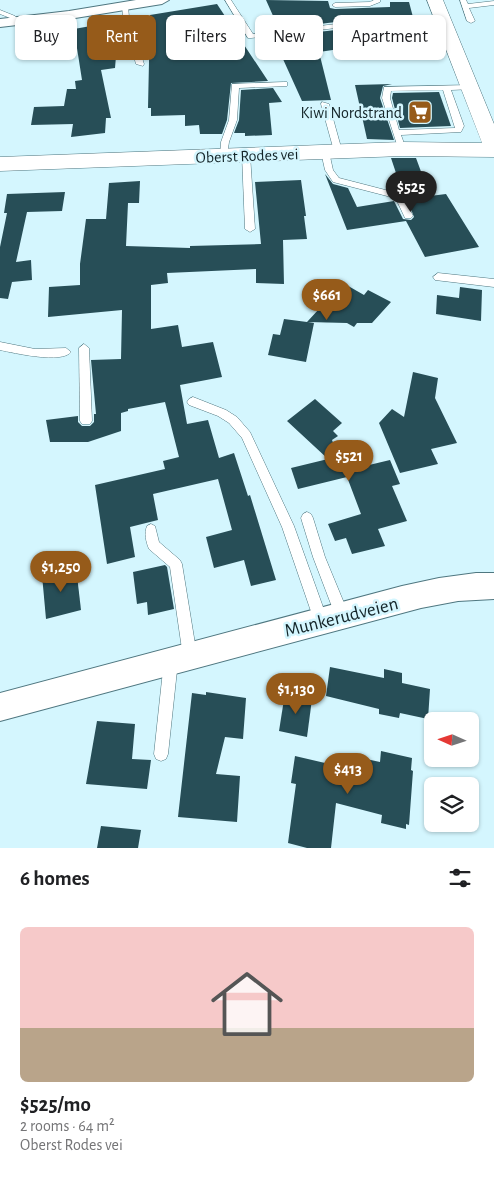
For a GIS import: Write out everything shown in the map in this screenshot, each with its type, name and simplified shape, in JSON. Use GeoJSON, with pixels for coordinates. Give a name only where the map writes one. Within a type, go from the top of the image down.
{"type":"FeatureCollection","features":[{"type":"Feature","properties":{"kind":"street"},"geometry":{"type":"LineString","coordinates":[[63,15],[162,0]]}},
{"type":"Feature","properties":{"kind":"street"},"geometry":{"type":"LineString","coordinates":[[435,0],[494,149]]}},
{"type":"Feature","properties":{"kind":"street"},"geometry":{"type":"LineString","coordinates":[[0,23],[15,22]]}},
{"type":"Feature","properties":{"kind":"street","name":"Oberst Rodes vei"},"geometry":{"type":"LineString","coordinates":[[1,167],[223,155],[332,152],[399,141],[494,149]]}},
{"type":"Feature","properties":{"kind":"street","name":"Munkerudveien"},"geometry":{"type":"LineString","coordinates":[[0,707],[331,618],[450,590],[477,585],[494,586]]}},
{"type":"Feature","properties":{"kind":"lane"},"geometry":{"type":"LineString","coordinates":[[228,0],[251,36],[333,26]]}},
{"type":"Feature","properties":{"kind":"lane"},"geometry":{"type":"LineString","coordinates":[[335,5],[370,4],[377,0]]}},
{"type":"Feature","properties":{"kind":"lane"},"geometry":{"type":"LineString","coordinates":[[471,21],[465,3],[494,3]]}},
{"type":"Feature","properties":{"kind":"lane"},"geometry":{"type":"LineString","coordinates":[[125,6],[126,16],[140,64]]}},
{"type":"Feature","properties":{"kind":"lane"},"geometry":{"type":"LineString","coordinates":[[0,12],[13,17],[15,22]]}},
{"type":"Feature","properties":{"kind":"lane"},"geometry":{"type":"LineString","coordinates":[[223,155],[225,142],[233,120],[235,86],[284,84]]}},
{"type":"Feature","properties":{"kind":"lane"},"geometry":{"type":"LineString","coordinates":[[446,88],[460,126],[458,130],[399,141],[386,98],[388,89],[470,87]]}},
{"type":"Feature","properties":{"kind":"lane"},"geometry":{"type":"LineString","coordinates":[[325,104],[332,152],[329,170],[336,180],[394,195],[401,199],[408,216]]}},
{"type":"Feature","properties":{"kind":"lane"},"geometry":{"type":"LineString","coordinates":[[246,155],[250,229]]}},
{"type":"Feature","properties":{"kind":"lane"},"geometry":{"type":"LineString","coordinates":[[438,277],[494,283]]}},
{"type":"Feature","properties":{"kind":"lane"},"geometry":{"type":"LineString","coordinates":[[0,346],[35,353],[66,352]]}},
{"type":"Feature","properties":{"kind":"lane"},"geometry":{"type":"LineString","coordinates":[[84,348],[86,421]]}},
{"type":"Feature","properties":{"kind":"lane"},"geometry":{"type":"LineString","coordinates":[[193,402],[222,413],[233,420],[246,435],[331,618]]}},
{"type":"Feature","properties":{"kind":"lane"},"geometry":{"type":"LineString","coordinates":[[307,518],[319,557],[331,618]]}},
{"type":"Feature","properties":{"kind":"lane"},"geometry":{"type":"LineString","coordinates":[[151,530],[153,545],[176,564],[181,658],[161,754]]}},
{"type":"Feature","properties":{"kind":"building"},"geometry":{"type":"Polygon","coordinates":[[[266,0],[328,1],[330,8],[335,9],[390,7],[390,2],[409,2],[412,15],[333,15],[333,22],[323,24],[323,15],[273,15],[266,0]]]}},
{"type":"Feature","properties":{"kind":"building"},"geometry":{"type":"Polygon","coordinates":[[[217,4],[224,15],[166,15],[166,60],[245,60],[245,46],[268,81],[231,83],[227,120],[222,134],[200,134],[199,125],[185,126],[185,115],[151,116],[151,108],[148,108],[149,60],[156,60],[156,15],[150,15],[217,4]]]}},
{"type":"Feature","properties":{"kind":"building"},"geometry":{"type":"Polygon","coordinates":[[[87,27],[87,60],[116,60],[115,68],[101,70],[111,118],[106,118],[105,133],[71,137],[73,124],[31,125],[34,107],[64,106],[67,89],[76,89],[75,81],[82,80],[77,48],[77,28],[87,27]]]}},
{"type":"Feature","properties":{"kind":"building"},"geometry":{"type":"Polygon","coordinates":[[[333,30],[333,50],[323,51],[323,31],[333,30]]]}},
{"type":"Feature","properties":{"kind":"building"},"geometry":{"type":"Polygon","coordinates":[[[283,60],[321,60],[331,100],[302,101],[283,60]]]}},
{"type":"Feature","properties":{"kind":"building"},"geometry":{"type":"Polygon","coordinates":[[[392,84],[383,86],[380,98],[394,140],[367,139],[355,85],[392,84]]]}},
{"type":"Feature","properties":{"kind":"building"},"geometry":{"type":"Polygon","coordinates":[[[273,88],[282,102],[269,103],[272,135],[245,136],[245,133],[234,133],[239,120],[241,90],[273,88]]]}},
{"type":"Feature","properties":{"kind":"building"},"geometry":{"type":"Polygon","coordinates":[[[439,92],[451,126],[400,128],[392,98],[393,93],[439,92]]]}},
{"type":"Feature","properties":{"kind":"building"},"geometry":{"type":"Polygon","coordinates":[[[391,158],[416,158],[430,196],[446,194],[479,247],[425,257],[406,221],[347,230],[325,174],[333,184],[348,188],[357,207],[394,201],[403,219],[411,220],[414,217],[406,196],[403,194],[391,158]]]}},
{"type":"Feature","properties":{"kind":"building"},"geometry":{"type":"Polygon","coordinates":[[[301,180],[307,239],[283,240],[284,284],[256,283],[256,269],[167,273],[168,283],[151,285],[151,329],[178,325],[182,347],[213,342],[222,377],[180,385],[187,424],[208,420],[219,458],[234,453],[248,496],[250,495],[276,580],[251,586],[244,560],[214,568],[206,537],[232,530],[218,479],[153,494],[158,520],[130,527],[135,557],[107,564],[95,485],[165,469],[163,461],[179,457],[165,402],[128,409],[128,411],[121,413],[121,431],[88,442],[50,442],[46,420],[78,416],[78,422],[82,426],[90,426],[94,422],[94,414],[96,414],[91,360],[121,359],[122,310],[48,317],[49,287],[80,285],[80,264],[86,219],[106,219],[109,183],[140,181],[139,203],[128,203],[126,246],[190,248],[190,246],[261,244],[255,182],[301,180]]]}},
{"type":"Feature","properties":{"kind":"building"},"geometry":{"type":"Polygon","coordinates":[[[65,192],[62,211],[27,212],[16,262],[31,260],[32,280],[12,282],[8,299],[0,298],[0,247],[7,213],[4,213],[7,194],[65,192]]]}},
{"type":"Feature","properties":{"kind":"building"},"geometry":{"type":"Polygon","coordinates":[[[343,283],[364,295],[368,290],[391,302],[372,323],[357,323],[354,327],[347,323],[308,322],[314,323],[306,362],[268,355],[273,334],[280,335],[284,319],[307,322],[343,283]]]}},
{"type":"Feature","properties":{"kind":"building"},"geometry":{"type":"Polygon","coordinates":[[[460,287],[482,290],[481,321],[436,314],[437,295],[459,298],[460,287]]]}},
{"type":"Feature","properties":{"kind":"building"},"geometry":{"type":"Polygon","coordinates":[[[413,372],[438,378],[435,398],[457,443],[431,449],[438,464],[400,473],[379,423],[392,409],[404,417],[413,372]]]}},
{"type":"Feature","properties":{"kind":"building"},"geometry":{"type":"Polygon","coordinates":[[[315,399],[342,423],[333,431],[338,436],[332,440],[344,471],[390,460],[400,484],[392,486],[407,521],[378,529],[385,546],[352,554],[346,538],[335,541],[328,524],[361,514],[347,477],[298,489],[291,468],[328,459],[287,421],[315,399]]]}},
{"type":"Feature","properties":{"kind":"building"},"geometry":{"type":"Polygon","coordinates":[[[165,565],[167,567],[174,609],[148,615],[147,602],[137,604],[133,572],[165,565]]]}},
{"type":"Feature","properties":{"kind":"building"},"geometry":{"type":"Polygon","coordinates":[[[76,567],[81,610],[46,619],[42,575],[76,567]]]}},
{"type":"Feature","properties":{"kind":"building"},"geometry":{"type":"Polygon","coordinates":[[[330,667],[384,678],[384,669],[402,673],[402,683],[430,689],[428,712],[424,712],[424,718],[400,713],[399,718],[379,714],[379,709],[326,696],[330,667]]]}},
{"type":"Feature","properties":{"kind":"building"},"geometry":{"type":"Polygon","coordinates":[[[206,692],[246,698],[243,739],[225,737],[216,774],[240,776],[237,822],[178,817],[192,693],[206,695],[206,692]]]}},
{"type":"Feature","properties":{"kind":"building"},"geometry":{"type":"Polygon","coordinates":[[[285,693],[312,699],[307,737],[279,731],[285,693]]]}},
{"type":"Feature","properties":{"kind":"building"},"geometry":{"type":"Polygon","coordinates":[[[97,721],[135,724],[132,759],[151,760],[147,789],[86,784],[97,721]]]}},
{"type":"Feature","properties":{"kind":"building"},"geometry":{"type":"Polygon","coordinates":[[[381,751],[412,758],[411,770],[413,771],[409,825],[406,824],[406,829],[381,823],[382,815],[336,803],[331,848],[307,848],[288,843],[296,784],[291,783],[295,756],[355,770],[357,757],[380,762],[381,751]]]}},
{"type":"Feature","properties":{"kind":"building"},"geometry":{"type":"Polygon","coordinates":[[[101,826],[141,830],[138,848],[97,848],[101,826]]]}},
{"type":"Feature","properties":{"kind":"place","name":"Kiwi Nordstrand"},"geometry":{"type":"Point","coordinates":[420,112]}}]}
